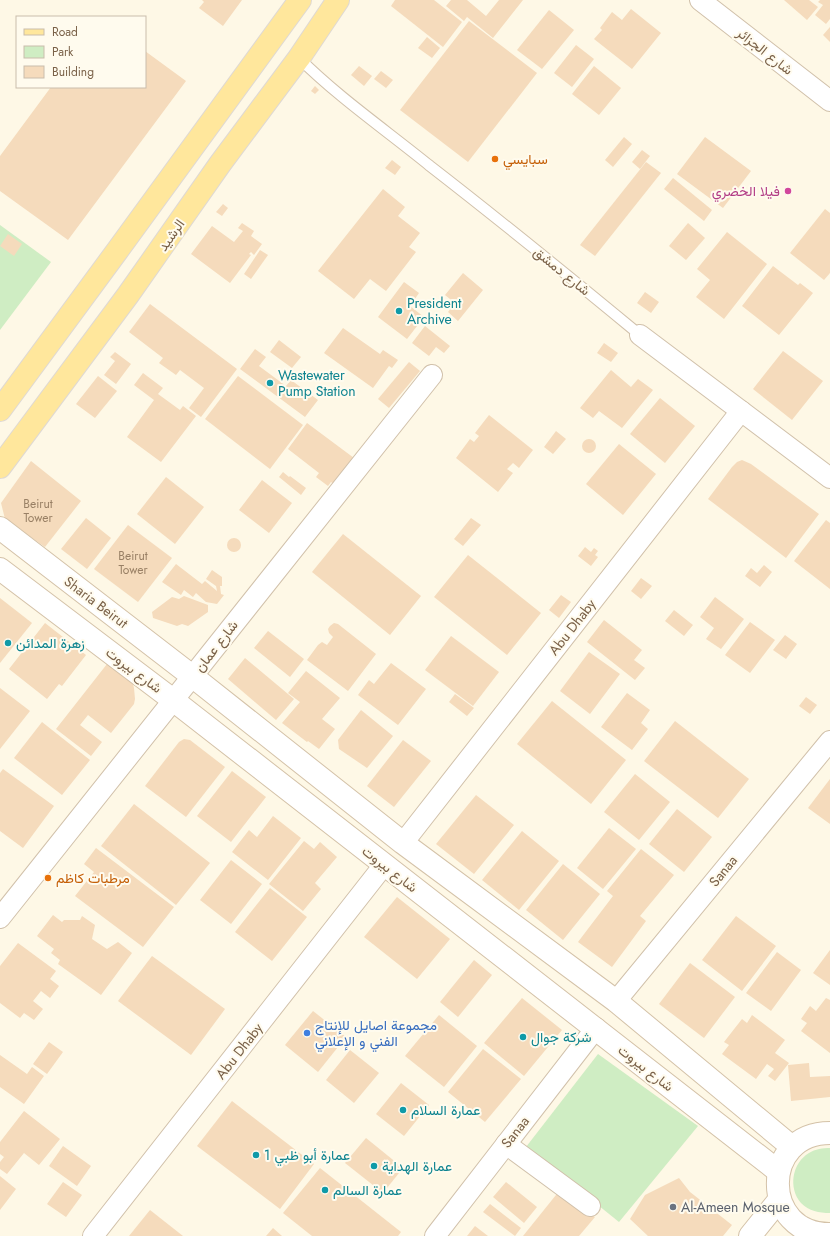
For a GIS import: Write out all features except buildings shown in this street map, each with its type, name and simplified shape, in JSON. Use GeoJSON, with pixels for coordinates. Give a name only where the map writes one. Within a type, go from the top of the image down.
{"type":"FeatureCollection","features":[{"type":"Feature","properties":{"kind":"main road"},"geometry":{"type":"LineString","coordinates":[[0,410],[300,0]]}},
{"type":"Feature","properties":{"kind":"main road","name":"الرشيد"},"geometry":{"type":"LineString","coordinates":[[0,467],[128,295],[220,164],[299,58],[338,0]]}},
{"type":"Feature","properties":{"kind":"main road","name":"Sharia Beirut"},"geometry":{"type":"LineString","coordinates":[[0,528],[192,676]]}},
{"type":"Feature","properties":{"kind":"main road","name":"شارع بيروت"},"geometry":{"type":"LineString","coordinates":[[0,569],[173,700],[778,1171]]}},
{"type":"Feature","properties":{"kind":"main road","name":"شارع بيروت"},"geometry":{"type":"LineString","coordinates":[[192,676],[403,843],[616,1001],[792,1147]]}},
{"type":"Feature","properties":{"kind":"main road"},"geometry":{"type":"LineString","coordinates":[[830,1133],[820,1133],[805,1138],[792,1147],[784,1158],[778,1171],[777,1186],[779,1200],[786,1213],[791,1230],[830,1234]]}},
{"type":"Feature","properties":{"kind":"main road"},"geometry":{"type":"LineString","coordinates":[[750,1236],[779,1200]]}},
{"type":"Feature","properties":{"kind":"street","name":"شارع الجزائر"},"geometry":{"type":"LineString","coordinates":[[700,0],[830,101]]}},
{"type":"Feature","properties":{"kind":"street","name":"شارع دمشق"},"geometry":{"type":"LineString","coordinates":[[640,335],[830,478]]}},
{"type":"Feature","properties":{"kind":"street","name":"شارع عمان"},"geometry":{"type":"LineString","coordinates":[[0,918],[432,375]]}},
{"type":"Feature","properties":{"kind":"street","name":"Abu Dhaby"},"geometry":{"type":"LineString","coordinates":[[403,843],[741,411]]}},
{"type":"Feature","properties":{"kind":"street","name":"Sanaa"},"geometry":{"type":"LineString","coordinates":[[616,1001],[830,741]]}},
{"type":"Feature","properties":{"kind":"street","name":"Abu Dhaby"},"geometry":{"type":"LineString","coordinates":[[93,1236],[384,865]]}},
{"type":"Feature","properties":{"kind":"street","name":"Sanaa"},"geometry":{"type":"LineString","coordinates":[[435,1236],[596,1028]]}},
{"type":"Feature","properties":{"kind":"street"},"geometry":{"type":"LineString","coordinates":[[506,1144],[590,1206]]}},
{"type":"Feature","properties":{"kind":"lane","name":"شارع دمشق"},"geometry":{"type":"LineString","coordinates":[[299,58],[312,71],[346,99],[540,252],[640,335]]}},
{"type":"Feature","properties":{"kind":"green space"},"geometry":{"type":"Polygon","coordinates":[[[0,225],[51,262],[0,330],[0,225]]]}},
{"type":"Feature","properties":{"kind":"green space"},"geometry":{"type":"Polygon","coordinates":[[[598,1054],[698,1126],[619,1222],[526,1147],[598,1054]]]}},
{"type":"Feature","properties":{"kind":"green space"},"geometry":{"type":"Polygon","coordinates":[[[830,1148],[830,1213],[822,1213],[811,1210],[801,1203],[794,1190],[793,1183],[796,1169],[803,1157],[814,1151],[830,1148]]]}},
{"type":"Feature","properties":{"kind":"place","name":"سبايسي"},"geometry":{"type":"Point","coordinates":[495,159]}},
{"type":"Feature","properties":{"kind":"place","name":"فيلا الخضري"},"geometry":{"type":"Point","coordinates":[788,191]}},
{"type":"Feature","properties":{"kind":"place","name":"President Archive"},"geometry":{"type":"Point","coordinates":[399,311]}},
{"type":"Feature","properties":{"kind":"place","name":"Wastewater Pump Station"},"geometry":{"type":"Point","coordinates":[270,383]}},
{"type":"Feature","properties":{"kind":"place","name":"زهرة المدائن"},"geometry":{"type":"Point","coordinates":[8,643]}},
{"type":"Feature","properties":{"kind":"place","name":"مرطبات كاظم"},"geometry":{"type":"Point","coordinates":[48,878]}},
{"type":"Feature","properties":{"kind":"place","name":"مجموعة اصايل للإنتاج الفني و الإعلاني"},"geometry":{"type":"Point","coordinates":[307,1033]}},
{"type":"Feature","properties":{"kind":"place","name":"شركة جوال"},"geometry":{"type":"Point","coordinates":[523,1037]}},
{"type":"Feature","properties":{"kind":"place","name":"عمارة السلام"},"geometry":{"type":"Point","coordinates":[403,1110]}},
{"type":"Feature","properties":{"kind":"place","name":"عمارة أبو ظبي 1"},"geometry":{"type":"Point","coordinates":[256,1155]}},
{"type":"Feature","properties":{"kind":"place","name":"عمارة الهداية"},"geometry":{"type":"Point","coordinates":[374,1166]}},
{"type":"Feature","properties":{"kind":"place","name":"عمارة السالم"},"geometry":{"type":"Point","coordinates":[325,1190]}},
{"type":"Feature","properties":{"kind":"place","name":"Al-Ameen Mosque"},"geometry":{"type":"Point","coordinates":[673,1207]}}]}
